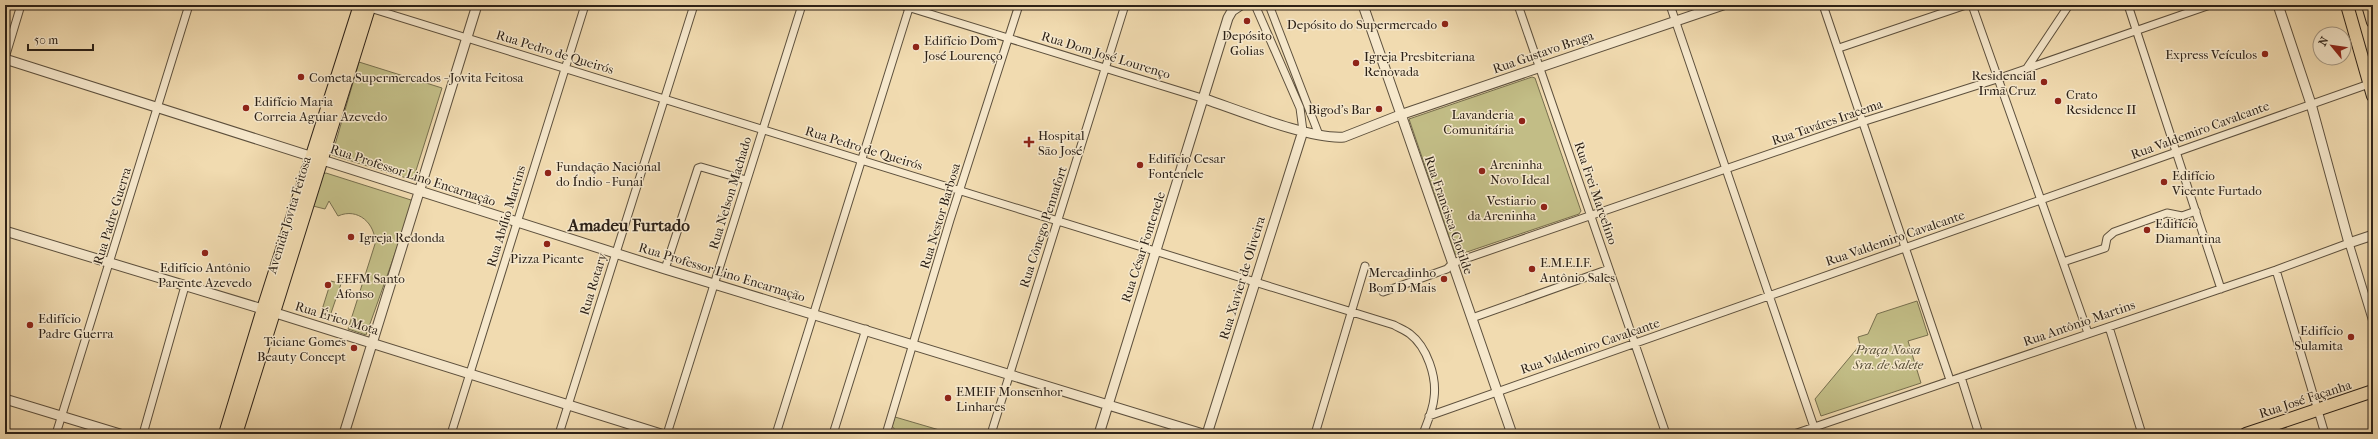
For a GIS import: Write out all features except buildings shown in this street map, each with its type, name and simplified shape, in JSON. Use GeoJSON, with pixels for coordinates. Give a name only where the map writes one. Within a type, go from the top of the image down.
{"type":"FeatureCollection","features":[{"type":"Feature","properties":{"kind":"main road"},"geometry":{"type":"LineString","coordinates":[[2347,5],[2373,96]]}},
{"type":"Feature","properties":{"kind":"main road"},"geometry":{"type":"LineString","coordinates":[[2368,5],[2373,22]]}},
{"type":"Feature","properties":{"kind":"main road","name":"Avenida Jovita Feitosa"},"geometry":{"type":"LineString","coordinates":[[226,434],[268,311],[316,158],[367,6]]}},
{"type":"Feature","properties":{"kind":"main road","name":"Avenida Jovita Feitosa"},"geometry":{"type":"LineString","coordinates":[[236,434],[268,311]]}},
{"type":"Feature","properties":{"kind":"main road","name":"Rua José Façanha"},"geometry":{"type":"LineString","coordinates":[[2246,434],[2373,392]]}},
{"type":"Feature","properties":{"kind":"street"},"geometry":{"type":"LineString","coordinates":[[5,59],[21,5]]}},
{"type":"Feature","properties":{"kind":"street","name":"Rua Padre Guerra"},"geometry":{"type":"LineString","coordinates":[[56,434],[190,5]]}},
{"type":"Feature","properties":{"kind":"street"},"geometry":{"type":"LineString","coordinates":[[344,434],[477,5]]}},
{"type":"Feature","properties":{"kind":"street","name":"Rua Abílio Martins"},"geometry":{"type":"LineString","coordinates":[[451,434],[585,5]]}},
{"type":"Feature","properties":{"kind":"street","name":"Rua Rotary"},"geometry":{"type":"LineString","coordinates":[[559,434],[694,5]]}},
{"type":"Feature","properties":{"kind":"street","name":"Rua Nelson Machado"},"geometry":{"type":"LineString","coordinates":[[667,434],[802,5]]}},
{"type":"Feature","properties":{"kind":"street","name":"Rua Dom José Lourenço"},"geometry":{"type":"LineString","coordinates":[[901,5],[910,6],[1303,131]]}},
{"type":"Feature","properties":{"kind":"street","name":"Rua Nestor Barbosa"},"geometry":{"type":"LineString","coordinates":[[886,434],[960,191],[1019,5]]}},
{"type":"Feature","properties":{"kind":"street","name":"Rua Cônego Pennafort"},"geometry":{"type":"LineString","coordinates":[[991,434],[1125,5]]}},
{"type":"Feature","properties":{"kind":"street","name":"Rua César Fontenele"},"geometry":{"type":"LineString","coordinates":[[1099,434],[1155,251],[1205,99],[1228,18],[1232,11],[1241,5]]}},
{"type":"Feature","properties":{"kind":"street"},"geometry":{"type":"LineString","coordinates":[[1255,5],[1300,108],[1303,131]]}},
{"type":"Feature","properties":{"kind":"street"},"geometry":{"type":"LineString","coordinates":[[1269,5],[1319,135]]}},
{"type":"Feature","properties":{"kind":"street","name":"Rua Francisca Clotilde"},"geometry":{"type":"LineString","coordinates":[[1363,5],[1512,434]]}},
{"type":"Feature","properties":{"kind":"street","name":"Rua Frei Marcelino"},"geometry":{"type":"LineString","coordinates":[[1518,5],[1666,434]]}},
{"type":"Feature","properties":{"kind":"street"},"geometry":{"type":"LineString","coordinates":[[1670,5],[1724,169],[1770,295],[1814,427]]}},
{"type":"Feature","properties":{"kind":"street","name":"Rua Gustavo Braga"},"geometry":{"type":"LineString","coordinates":[[1303,131],[1334,138],[1344,137],[1400,115],[1675,20],[1723,5]]}},
{"type":"Feature","properties":{"kind":"street"},"geometry":{"type":"LineString","coordinates":[[1823,5],[1839,48],[1862,122],[1906,247],[1950,380]]}},
{"type":"Feature","properties":{"kind":"street"},"geometry":{"type":"LineString","coordinates":[[1839,48],[1966,5]]}},
{"type":"Feature","properties":{"kind":"street"},"geometry":{"type":"LineString","coordinates":[[1972,5],[2088,333]]}},
{"type":"Feature","properties":{"kind":"street"},"geometry":{"type":"LineString","coordinates":[[2027,69],[2069,5]]}},
{"type":"Feature","properties":{"kind":"street"},"geometry":{"type":"LineString","coordinates":[[2128,5],[2221,289]]}},
{"type":"Feature","properties":{"kind":"street","name":"Rua Taváres Iracema"},"geometry":{"type":"LineString","coordinates":[[1383,292],[1447,269],[1453,263],[1724,169],[1862,122],[2027,69],[2210,5]]}},
{"type":"Feature","properties":{"kind":"street"},"geometry":{"type":"LineString","coordinates":[[2278,5],[2311,104],[2349,243],[2373,322]]}},
{"type":"Feature","properties":{"kind":"street","name":"Rua Pedro de Queirós"},"geometry":{"type":"LineString","coordinates":[[367,6],[1057,222],[1394,325],[1410,334],[1417,342],[1425,354],[1434,383],[1434,399],[1423,434]]}},
{"type":"Feature","properties":{"kind":"street"},"geometry":{"type":"LineString","coordinates":[[776,434],[910,6]]}},
{"type":"Feature","properties":{"kind":"street","name":"Rua Professor Lino Encarnação"},"geometry":{"type":"LineString","coordinates":[[5,59],[157,109],[517,221],[665,269],[866,329],[1009,375],[1203,434]]}},
{"type":"Feature","properties":{"kind":"street","name":"Rua Valdemiro Cavalcante"},"geometry":{"type":"LineString","coordinates":[[1429,416],[2369,84]]}},
{"type":"Feature","properties":{"kind":"street"},"geometry":{"type":"LineString","coordinates":[[1295,97],[1303,94]]}},
{"type":"Feature","properties":{"kind":"street","name":"Rua Xavier de Oliveira"},"geometry":{"type":"LineString","coordinates":[[1207,434],[1303,131]]}},
{"type":"Feature","properties":{"kind":"street"},"geometry":{"type":"LineString","coordinates":[[665,269],[698,168],[701,167],[746,180]]}},
{"type":"Feature","properties":{"kind":"street"},"geometry":{"type":"LineString","coordinates":[[2063,262],[2105,248],[2106,240],[2114,232],[2167,213],[2182,216],[2196,211]]}},
{"type":"Feature","properties":{"kind":"street","name":"Rua Érico Mota"},"geometry":{"type":"LineString","coordinates":[[5,231],[470,373],[567,406],[661,434]]}},
{"type":"Feature","properties":{"kind":"street","name":"Rua Antônio Martins"},"geometry":{"type":"LineString","coordinates":[[1794,434],[2221,289],[2373,235]]}},
{"type":"Feature","properties":{"kind":"street"},"geometry":{"type":"LineString","coordinates":[[1315,434],[1365,266]]}},
{"type":"Feature","properties":{"kind":"street"},"geometry":{"type":"LineString","coordinates":[[1472,318],[1609,269]]}},
{"type":"Feature","properties":{"kind":"street"},"geometry":{"type":"LineString","coordinates":[[2276,270],[2325,434]]}},
{"type":"Feature","properties":{"kind":"street"},"geometry":{"type":"LineString","coordinates":[[144,434],[185,286]]}},
{"type":"Feature","properties":{"kind":"street"},"geometry":{"type":"LineString","coordinates":[[2109,327],[2142,434]]}},
{"type":"Feature","properties":{"kind":"street"},"geometry":{"type":"LineString","coordinates":[[833,434],[866,329]]}},
{"type":"Feature","properties":{"kind":"street"},"geometry":{"type":"LineString","coordinates":[[1961,377],[1979,434]]}},
{"type":"Feature","properties":{"kind":"street"},"geometry":{"type":"LineString","coordinates":[[5,399],[120,434]]}},
{"type":"Feature","properties":{"kind":"green space"},"geometry":{"type":"Polygon","coordinates":[[[359,62],[442,88],[413,180],[332,155],[359,62]]]}},
{"type":"Feature","properties":{"kind":"green space"},"geometry":{"type":"Polygon","coordinates":[[[1532,77],[1535,78],[1581,211],[1579,214],[1458,255],[1455,254],[1409,119],[1532,77]]]}},
{"type":"Feature","properties":{"kind":"green space"},"geometry":{"type":"Polygon","coordinates":[[[326,173],[411,200],[413,203],[366,335],[348,329],[375,244],[375,237],[369,224],[364,219],[352,214],[338,216],[329,201],[325,209],[313,206],[323,174],[326,173]]]}},
{"type":"Feature","properties":{"kind":"green space"},"geometry":{"type":"Polygon","coordinates":[[[331,281],[341,284],[330,316],[321,313],[331,281]]]}},
{"type":"Feature","properties":{"kind":"green space","name":"Praça Nossa Sra. de Salete"},"geometry":{"type":"Polygon","coordinates":[[[1917,301],[1928,335],[1908,341],[1921,383],[1821,416],[1815,399],[1860,345],[1858,337],[1868,334],[1877,314],[1917,301]]]}},
{"type":"Feature","properties":{"kind":"green space"},"geometry":{"type":"Polygon","coordinates":[[[895,417],[953,434],[895,434],[896,431],[892,426],[895,417]]]}},
{"type":"Feature","properties":{"kind":"place","name":"Depósito Golias"},"geometry":{"type":"Point","coordinates":[1247,21]}},
{"type":"Feature","properties":{"kind":"place","name":"Depósito do Supermercado"},"geometry":{"type":"Point","coordinates":[1445,24]}},
{"type":"Feature","properties":{"kind":"place","name":"Edifício Dom José Lourenço"},"geometry":{"type":"Point","coordinates":[916,47]}},
{"type":"Feature","properties":{"kind":"place","name":"Express Veículos"},"geometry":{"type":"Point","coordinates":[2265,54]}},
{"type":"Feature","properties":{"kind":"place","name":"Igreja Presbiteriana Renovada"},"geometry":{"type":"Point","coordinates":[1356,63]}},
{"type":"Feature","properties":{"kind":"place","name":"Cometa Supermercados - Jovita Feitosa"},"geometry":{"type":"Point","coordinates":[301,77]}},
{"type":"Feature","properties":{"kind":"place","name":"Residencial Irmã Cruz"},"geometry":{"type":"Point","coordinates":[2044,82]}},
{"type":"Feature","properties":{"kind":"place","name":"Crato Residence II"},"geometry":{"type":"Point","coordinates":[2058,101]}},
{"type":"Feature","properties":{"kind":"place","name":"Edifício Maria Correia Aguiar Azevedo"},"geometry":{"type":"Point","coordinates":[246,108]}},
{"type":"Feature","properties":{"kind":"place","name":"Bigod's Bar"},"geometry":{"type":"Point","coordinates":[1379,109]}},
{"type":"Feature","properties":{"kind":"place","name":"Lavanderia Comunitária"},"geometry":{"type":"Point","coordinates":[1522,121]}},
{"type":"Feature","properties":{"kind":"place","name":"Hospital São José"},"geometry":{"type":"Point","coordinates":[1029,142]}},
{"type":"Feature","properties":{"kind":"place","name":"Edifício Cesar Fontenele"},"geometry":{"type":"Point","coordinates":[1140,165]}},
{"type":"Feature","properties":{"kind":"place","name":"Areninha Novo Ideal"},"geometry":{"type":"Point","coordinates":[1482,171]}},
{"type":"Feature","properties":{"kind":"place","name":"Fundação Nacional do Índio - Funai"},"geometry":{"type":"Point","coordinates":[548,173]}},
{"type":"Feature","properties":{"kind":"place","name":"Edifício Vicente Furtado"},"geometry":{"type":"Point","coordinates":[2164,182]}},
{"type":"Feature","properties":{"kind":"place","name":"Vestiario da Areninha"},"geometry":{"type":"Point","coordinates":[1544,207]}},
{"type":"Feature","properties":{"kind":"place","name":"Edifício Diamantina"},"geometry":{"type":"Point","coordinates":[2147,230]}},
{"type":"Feature","properties":{"kind":"place","name":"Igreja Redonda"},"geometry":{"type":"Point","coordinates":[351,237]}},
{"type":"Feature","properties":{"kind":"place","name":"Pizza Picante"},"geometry":{"type":"Point","coordinates":[547,244]}},
{"type":"Feature","properties":{"kind":"place","name":"Edifício Antônio Parente Azevedo"},"geometry":{"type":"Point","coordinates":[205,253]}},
{"type":"Feature","properties":{"kind":"place","name":"E.M.E.I.F. Antônio Sales"},"geometry":{"type":"Point","coordinates":[1532,269]}},
{"type":"Feature","properties":{"kind":"place","name":"Mercadinho Bom D Mais"},"geometry":{"type":"Point","coordinates":[1444,279]}},
{"type":"Feature","properties":{"kind":"place","name":"EEFM Santo Afonso"},"geometry":{"type":"Point","coordinates":[328,285]}},
{"type":"Feature","properties":{"kind":"place","name":"Edifício Padre Guerra"},"geometry":{"type":"Point","coordinates":[30,325]}},
{"type":"Feature","properties":{"kind":"place","name":"Edifício Sulamita"},"geometry":{"type":"Point","coordinates":[2351,337]}},
{"type":"Feature","properties":{"kind":"place","name":"Ticiane Gomes Beauty Concept"},"geometry":{"type":"Point","coordinates":[354,348]}},
{"type":"Feature","properties":{"kind":"place","name":"EMEIF Monsenhor Linhares"},"geometry":{"type":"Point","coordinates":[948,398]}},
{"type":"Feature","properties":{"kind":"district","name":"Amadeu Furtado"},"geometry":{"type":"Point","coordinates":[629,225]}}]}
